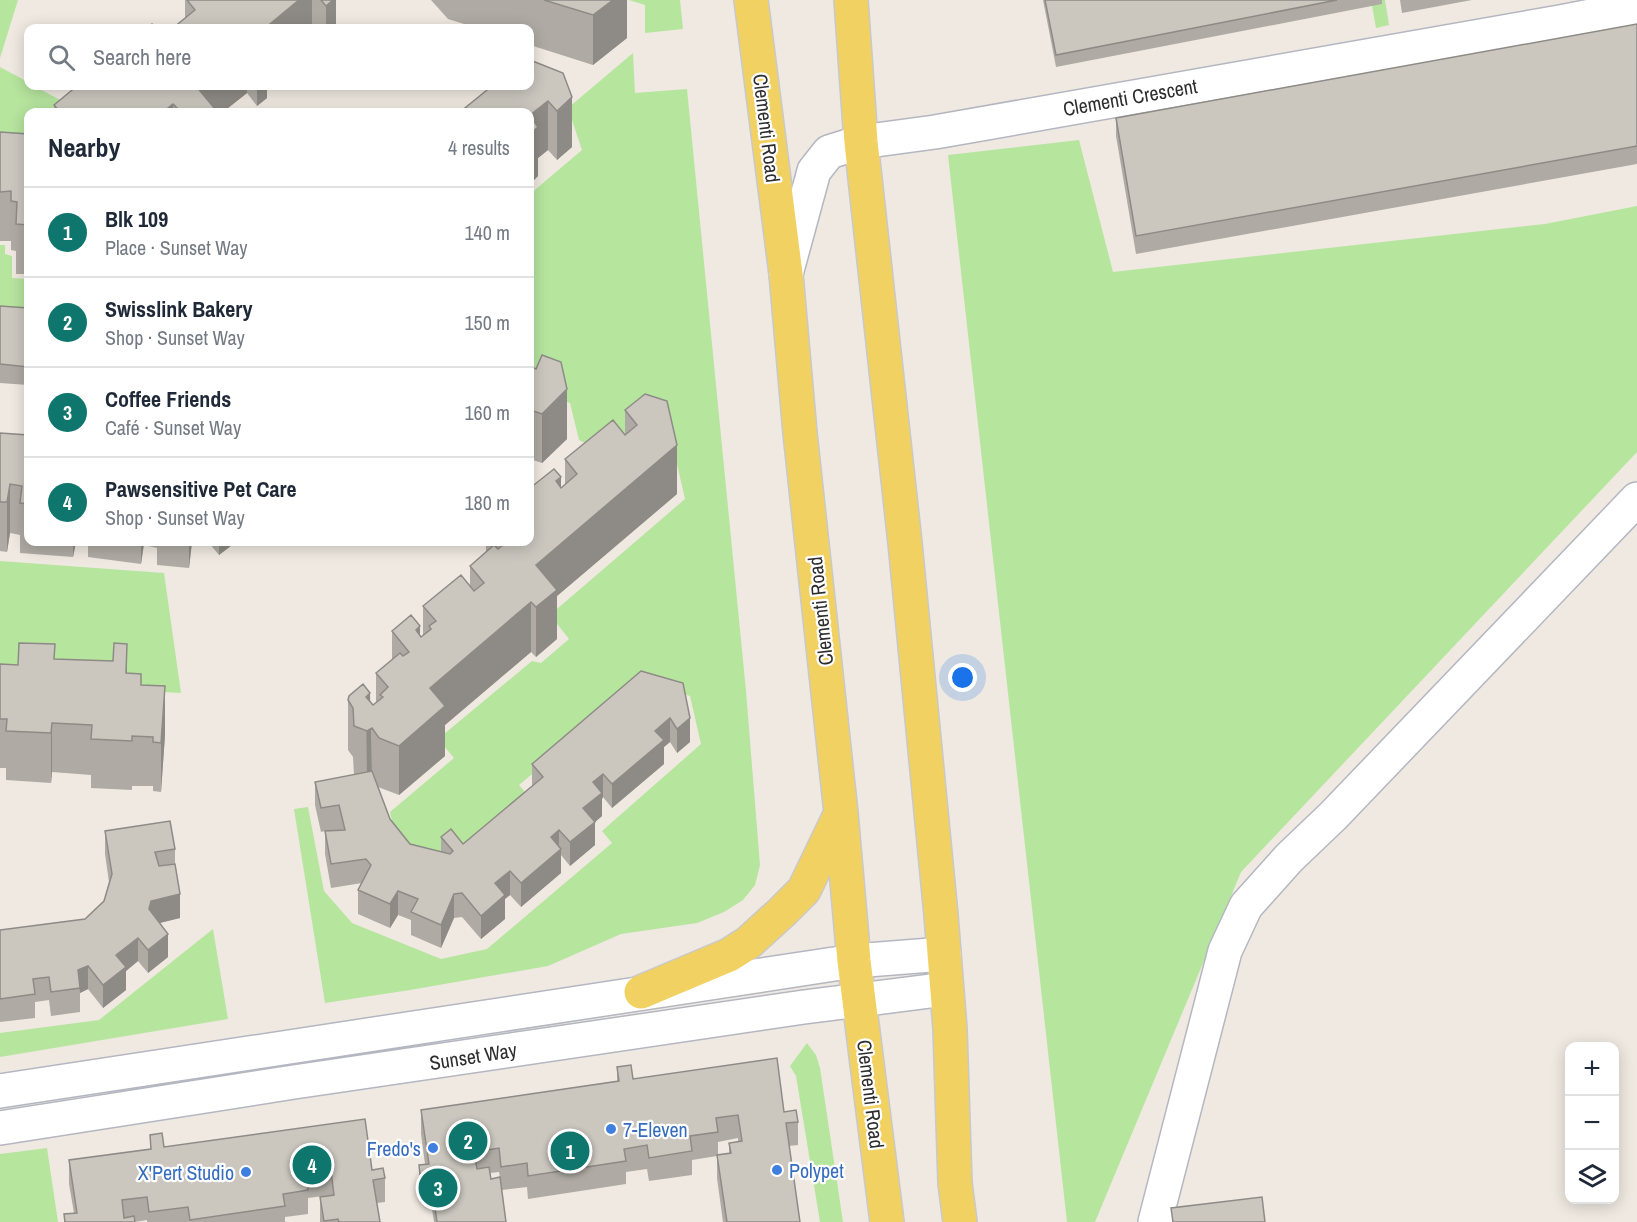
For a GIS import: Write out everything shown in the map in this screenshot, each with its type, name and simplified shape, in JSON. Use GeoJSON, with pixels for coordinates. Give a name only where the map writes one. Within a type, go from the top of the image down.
{"type":"FeatureCollection","features":[{"type":"Feature","properties":{"kind":"main road","name":"Clementi Road"},"geometry":{"type":"LineString","coordinates":[[751,0],[786,274],[854,961],[887,1222]]}},
{"type":"Feature","properties":{"kind":"main road"},"geometry":{"type":"LineString","coordinates":[[851,0],[861,142],[905,543],[944,954],[950,1029],[955,1183],[960,1222]]}},
{"type":"Feature","properties":{"kind":"main road"},"geometry":{"type":"LineString","coordinates":[[641,992],[729,955],[748,943],[804,890],[841,813]]}},
{"type":"Feature","properties":{"kind":"street","name":"Clementi Crescent"},"geometry":{"type":"LineString","coordinates":[[786,274],[814,171],[829,152],[861,142],[935,132],[1558,11],[1637,7]]}},
{"type":"Feature","properties":{"kind":"street"},"geometry":{"type":"LineString","coordinates":[[1155,1222],[1225,951],[1246,906],[1289,858],[1333,816],[1637,499]]}},
{"type":"Feature","properties":{"kind":"street","name":"Sunset Way"},"geometry":{"type":"LineString","coordinates":[[0,1091],[854,961],[944,954]]}},
{"type":"Feature","properties":{"kind":"street","name":"Sunset Way"},"geometry":{"type":"LineString","coordinates":[[0,1128],[804,1007],[946,989]]}},
{"type":"Feature","properties":{"kind":"green space"},"geometry":{"type":"Polygon","coordinates":[[[0,0],[18,0],[0,58],[0,0]]]}},
{"type":"Feature","properties":{"kind":"green space"},"geometry":{"type":"Polygon","coordinates":[[[629,0],[680,0],[683,29],[645,33],[645,5],[629,0]]]}},
{"type":"Feature","properties":{"kind":"green space"},"geometry":{"type":"Polygon","coordinates":[[[1371,0],[1385,0],[1389,25],[1376,28],[1371,0]]]}},
{"type":"Feature","properties":{"kind":"green space"},"geometry":{"type":"Polygon","coordinates":[[[633,53],[635,93],[687,89],[746,691],[760,865],[755,885],[743,900],[724,912],[697,923],[621,934],[548,966],[325,1003],[294,809],[308,807],[324,891],[352,923],[441,959],[487,949],[612,843],[602,831],[701,744],[690,696],[644,681],[519,785],[531,799],[463,855],[428,863],[396,838],[390,812],[454,758],[438,739],[532,661],[541,663],[569,639],[550,615],[685,499],[671,438],[606,454],[579,440],[570,403],[534,390],[534,191],[582,150],[568,108],[633,53]]]}},
{"type":"Feature","properties":{"kind":"green space"},"geometry":{"type":"Polygon","coordinates":[[[0,67],[24,80],[24,90],[42,90],[75,108],[24,108],[24,160],[0,169],[0,67]]]}},
{"type":"Feature","properties":{"kind":"green space"},"geometry":{"type":"Polygon","coordinates":[[[1079,140],[1113,272],[1545,224],[1637,206],[1637,452],[1241,872],[1095,1222],[1067,1222],[948,155],[1079,140]]]}},
{"type":"Feature","properties":{"kind":"green space"},"geometry":{"type":"Polygon","coordinates":[[[0,245],[5,245],[5,254],[12,256],[12,278],[24,279],[24,319],[0,316],[0,245]]]}},
{"type":"Feature","properties":{"kind":"green space"},"geometry":{"type":"Polygon","coordinates":[[[0,561],[164,573],[181,693],[110,689],[0,710],[0,561]]]}},
{"type":"Feature","properties":{"kind":"green space"},"geometry":{"type":"Polygon","coordinates":[[[213,929],[228,1019],[0,1057],[0,1033],[99,1020],[213,929]]]}},
{"type":"Feature","properties":{"kind":"green space"},"geometry":{"type":"Polygon","coordinates":[[[807,1043],[816,1055],[820,1068],[843,1222],[820,1222],[796,1076],[790,1066],[807,1043]]]}},
{"type":"Feature","properties":{"kind":"green space"},"geometry":{"type":"Polygon","coordinates":[[[47,1148],[58,1222],[0,1222],[0,1154],[47,1148]]]}},
{"type":"Feature","properties":{"kind":"building"},"geometry":{"type":"Polygon","coordinates":[[[187,0],[299,0],[270,24],[178,24],[195,10],[187,0]]]}},
{"type":"Feature","properties":{"kind":"building"},"geometry":{"type":"Polygon","coordinates":[[[321,0],[333,0],[326,6],[321,0]]]}},
{"type":"Feature","properties":{"kind":"building"},"geometry":{"type":"Polygon","coordinates":[[[544,0],[613,0],[593,15],[544,0]]]}},
{"type":"Feature","properties":{"kind":"building"},"geometry":{"type":"Polygon","coordinates":[[[1045,0],[1337,0],[1056,55],[1045,0]]]}},
{"type":"Feature","properties":{"kind":"building"},"geometry":{"type":"Polygon","coordinates":[[[1637,24],[1637,146],[1136,236],[1116,118],[1637,24]]]}},
{"type":"Feature","properties":{"kind":"building"},"geometry":{"type":"Polygon","coordinates":[[[534,62],[563,73],[572,97],[557,111],[548,101],[534,112],[534,108],[465,108],[487,90],[534,90],[534,62]]]}},
{"type":"Feature","properties":{"kind":"building"},"geometry":{"type":"Polygon","coordinates":[[[72,90],[199,90],[214,108],[177,108],[173,104],[168,108],[57,108],[54,105],[72,90]]]}},
{"type":"Feature","properties":{"kind":"building"},"geometry":{"type":"Polygon","coordinates":[[[0,132],[24,134],[24,225],[16,224],[17,202],[11,201],[11,191],[0,192],[0,132]]]}},
{"type":"Feature","properties":{"kind":"building"},"geometry":{"type":"Polygon","coordinates":[[[0,306],[24,308],[24,367],[0,364],[0,306]]]}},
{"type":"Feature","properties":{"kind":"building"},"geometry":{"type":"Polygon","coordinates":[[[542,355],[561,362],[567,389],[542,414],[534,411],[534,368],[536,369],[542,355]]]}},
{"type":"Feature","properties":{"kind":"building"},"geometry":{"type":"Polygon","coordinates":[[[645,394],[667,401],[677,445],[536,565],[557,590],[536,607],[531,602],[430,688],[445,706],[399,746],[379,738],[372,728],[367,731],[354,726],[353,708],[348,700],[349,696],[363,684],[370,693],[366,697],[373,705],[383,697],[380,695],[388,687],[376,673],[400,653],[403,656],[409,652],[392,631],[411,615],[420,626],[416,630],[421,637],[431,629],[429,626],[436,621],[423,606],[461,575],[474,591],[484,583],[470,566],[493,546],[498,549],[502,546],[534,546],[534,485],[554,469],[561,477],[556,481],[561,488],[577,474],[565,459],[613,420],[625,435],[637,425],[625,410],[645,394]]]}},
{"type":"Feature","properties":{"kind":"building"},"geometry":{"type":"Polygon","coordinates":[[[0,433],[24,435],[24,504],[20,503],[22,486],[10,484],[7,502],[0,502],[0,433]]]}},
{"type":"Feature","properties":{"kind":"building"},"geometry":{"type":"Polygon","coordinates":[[[19,643],[55,644],[54,659],[113,661],[114,643],[127,644],[126,673],[141,674],[141,685],[165,686],[161,743],[153,742],[153,737],[132,736],[132,741],[91,739],[92,725],[52,723],[51,733],[6,731],[7,719],[0,719],[0,664],[18,665],[19,643]]]}},
{"type":"Feature","properties":{"kind":"building"},"geometry":{"type":"Polygon","coordinates":[[[641,671],[683,683],[690,718],[677,729],[670,718],[655,731],[664,740],[612,784],[603,774],[593,782],[602,793],[583,808],[595,822],[570,842],[559,830],[551,837],[561,849],[521,883],[510,871],[495,883],[505,895],[481,916],[462,893],[454,894],[441,925],[411,912],[418,899],[398,891],[390,904],[358,890],[371,865],[366,859],[331,864],[325,831],[345,830],[339,805],[321,808],[315,782],[372,771],[390,819],[410,844],[450,854],[453,851],[441,837],[451,829],[463,844],[543,777],[532,764],[641,671]]]}},
{"type":"Feature","properties":{"kind":"building"},"geometry":{"type":"Polygon","coordinates":[[[170,821],[175,849],[155,852],[159,866],[175,864],[180,894],[151,901],[149,909],[168,934],[148,950],[138,938],[116,955],[126,967],[103,985],[88,966],[78,970],[80,988],[51,992],[49,977],[33,979],[35,994],[0,999],[0,930],[85,919],[104,901],[112,874],[105,831],[170,821]]]}},
{"type":"Feature","properties":{"kind":"building"},"geometry":{"type":"Polygon","coordinates":[[[777,1058],[784,1112],[796,1110],[798,1122],[786,1123],[800,1222],[727,1222],[717,1155],[731,1153],[729,1143],[742,1141],[738,1115],[716,1118],[718,1132],[690,1136],[692,1151],[649,1158],[647,1145],[624,1149],[626,1161],[528,1176],[527,1163],[501,1167],[499,1148],[474,1152],[477,1169],[489,1167],[491,1179],[500,1177],[506,1222],[437,1222],[430,1172],[420,1174],[419,1165],[429,1164],[421,1110],[619,1081],[617,1067],[631,1065],[633,1079],[777,1058]]]}},
{"type":"Feature","properties":{"kind":"building"},"geometry":{"type":"Polygon","coordinates":[[[365,1119],[372,1170],[383,1168],[385,1178],[373,1180],[380,1222],[339,1222],[338,1219],[324,1221],[320,1197],[334,1195],[331,1171],[306,1175],[308,1190],[283,1194],[285,1206],[190,1220],[188,1207],[149,1212],[147,1197],[122,1200],[124,1218],[134,1216],[135,1222],[65,1222],[64,1214],[77,1213],[69,1160],[151,1149],[150,1135],[162,1133],[164,1147],[365,1119]]]}},
{"type":"Feature","properties":{"kind":"building"},"geometry":{"type":"Polygon","coordinates":[[[1262,1197],[1265,1222],[1173,1222],[1171,1208],[1262,1197]]]}},
{"type":"Feature","properties":{"kind":"place","name":"7-Eleven"},"geometry":{"type":"Point","coordinates":[611,1129]}},
{"type":"Feature","properties":{"kind":"place","name":"Swisslink Bakery"},"geometry":{"type":"Point","coordinates":[468,1141]}},
{"type":"Feature","properties":{"kind":"place","name":"Fredo's"},"geometry":{"type":"Point","coordinates":[433,1148]}},
{"type":"Feature","properties":{"kind":"place","name":"Blk 109"},"geometry":{"type":"Point","coordinates":[570,1151]}},
{"type":"Feature","properties":{"kind":"place","name":"Pawsensitive Pet Care"},"geometry":{"type":"Point","coordinates":[312,1165]}},
{"type":"Feature","properties":{"kind":"place","name":"Polypet"},"geometry":{"type":"Point","coordinates":[777,1170]}},
{"type":"Feature","properties":{"kind":"place","name":"X'Pert Studio"},"geometry":{"type":"Point","coordinates":[246,1172]}},
{"type":"Feature","properties":{"kind":"place","name":"Coffee Friends"},"geometry":{"type":"Point","coordinates":[438,1188]}}]}
